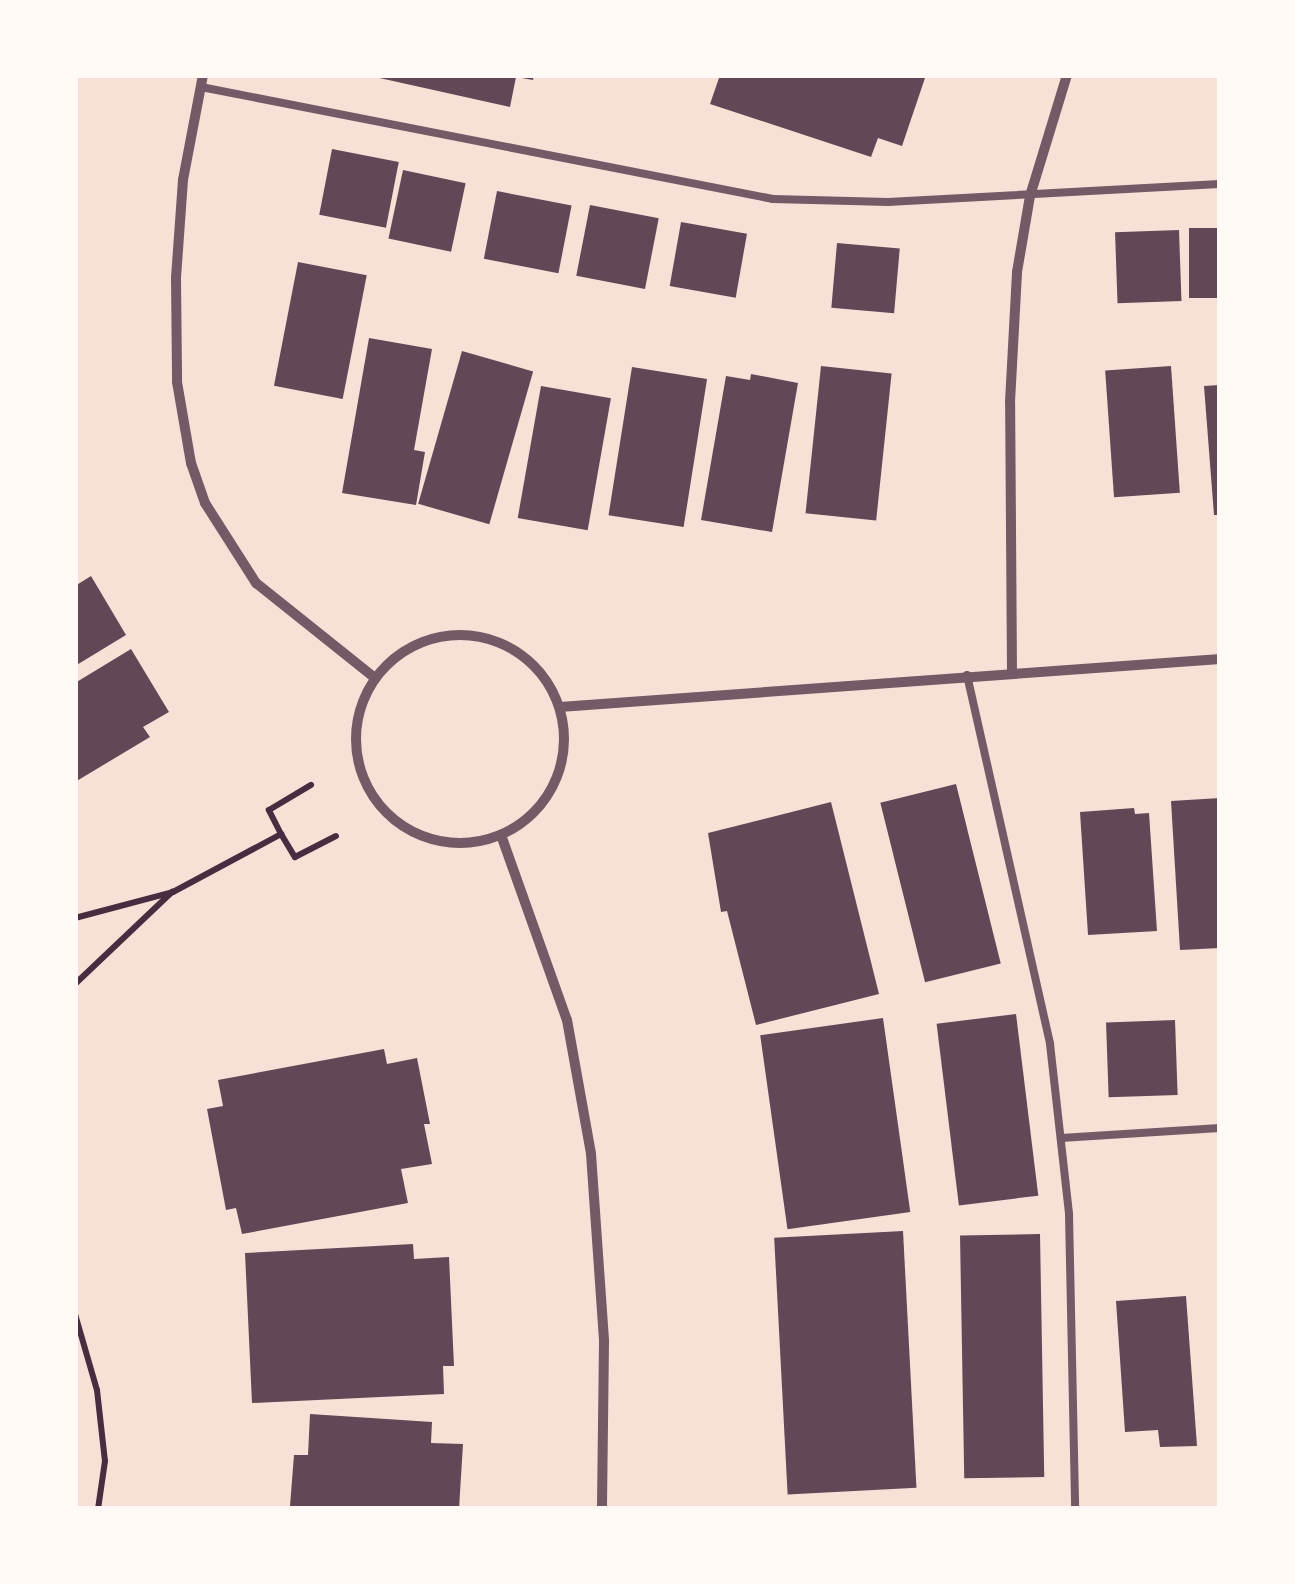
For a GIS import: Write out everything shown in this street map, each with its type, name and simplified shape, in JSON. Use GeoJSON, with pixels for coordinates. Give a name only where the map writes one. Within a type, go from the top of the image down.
{"type":"FeatureCollection","features":[{"type":"Feature","properties":{"kind":"street"},"geometry":{"type":"LineString","coordinates":[[1012,673],[1011,339],[1030,196],[1067,75]]}},
{"type":"Feature","properties":{"kind":"street"},"geometry":{"type":"LineString","coordinates":[[202,81],[182,180],[176,278],[177,382],[191,463],[205,504],[256,583],[375,678]]}},
{"type":"Feature","properties":{"kind":"street"},"geometry":{"type":"LineString","coordinates":[[460,634],[522,654],[546,678],[560,707],[565,737],[554,782],[528,819],[501,836],[468,844],[434,840],[403,826],[378,804],[362,775],[355,742],[360,708],[375,678],[398,654],[460,634]]}},
{"type":"Feature","properties":{"kind":"street"},"geometry":{"type":"LineString","coordinates":[[560,707],[1220,659]]}},
{"type":"Feature","properties":{"kind":"street"},"geometry":{"type":"LineString","coordinates":[[501,836],[567,1020],[588,1135],[604,1342],[602,1509]]}},
{"type":"Feature","properties":{"kind":"lane"},"geometry":{"type":"LineString","coordinates":[[202,81],[772,198],[1030,196],[1220,184]]}},
{"type":"Feature","properties":{"kind":"lane"},"geometry":{"type":"LineString","coordinates":[[967,675],[1050,1044],[1069,1214],[1075,1509]]}},
{"type":"Feature","properties":{"kind":"lane"},"geometry":{"type":"LineString","coordinates":[[1060,1138],[1220,1128]]}},
{"type":"Feature","properties":{"kind":"path"},"geometry":{"type":"LineString","coordinates":[[311,785],[268,810],[295,857],[336,836]]}},
{"type":"Feature","properties":{"kind":"path"},"geometry":{"type":"LineString","coordinates":[[75,918],[173,892],[281,834]]}},
{"type":"Feature","properties":{"kind":"path"},"geometry":{"type":"LineString","coordinates":[[75,984],[173,892]]}},
{"type":"Feature","properties":{"kind":"path"},"geometry":{"type":"LineString","coordinates":[[75,1314],[98,1390],[105,1461],[98,1509]]}},
{"type":"Feature","properties":{"kind":"building"},"geometry":{"type":"Polygon","coordinates":[[[366,75],[534,75],[533,80],[516,77],[510,107],[366,75]]]}},
{"type":"Feature","properties":{"kind":"building"},"geometry":{"type":"Polygon","coordinates":[[[720,75],[925,78],[902,146],[878,138],[871,157],[710,104],[720,75]]]}},
{"type":"Feature","properties":{"kind":"building"},"geometry":{"type":"Polygon","coordinates":[[[332,149],[399,162],[386,228],[319,215],[332,149]]]}},
{"type":"Feature","properties":{"kind":"building"},"geometry":{"type":"Polygon","coordinates":[[[403,170],[466,183],[451,252],[388,238],[403,170]]]}},
{"type":"Feature","properties":{"kind":"building"},"geometry":{"type":"Polygon","coordinates":[[[497,191],[572,206],[558,273],[484,259],[497,191]]]}},
{"type":"Feature","properties":{"kind":"building"},"geometry":{"type":"Polygon","coordinates":[[[590,205],[659,218],[645,289],[576,276],[590,205]]]}},
{"type":"Feature","properties":{"kind":"building"},"geometry":{"type":"Polygon","coordinates":[[[681,222],[747,234],[736,298],[670,286],[681,222]]]}},
{"type":"Feature","properties":{"kind":"building"},"geometry":{"type":"Polygon","coordinates":[[[1189,228],[1220,228],[1220,298],[1189,298],[1189,228]]]}},
{"type":"Feature","properties":{"kind":"building"},"geometry":{"type":"Polygon","coordinates":[[[1179,230],[1181,301],[1118,303],[1115,232],[1179,230]]]}},
{"type":"Feature","properties":{"kind":"building"},"geometry":{"type":"Polygon","coordinates":[[[837,243],[900,248],[894,313],[831,308],[837,243]]]}},
{"type":"Feature","properties":{"kind":"building"},"geometry":{"type":"Polygon","coordinates":[[[298,262],[367,275],[343,399],[274,386],[298,262]]]}},
{"type":"Feature","properties":{"kind":"building"},"geometry":{"type":"Polygon","coordinates":[[[369,338],[432,349],[414,450],[425,452],[416,505],[342,493],[369,338]]]}},
{"type":"Feature","properties":{"kind":"building"},"geometry":{"type":"Polygon","coordinates":[[[462,351],[533,371],[489,524],[418,504],[462,351]]]}},
{"type":"Feature","properties":{"kind":"building"},"geometry":{"type":"Polygon","coordinates":[[[821,366],[892,373],[876,521],[806,513],[821,366]]]}},
{"type":"Feature","properties":{"kind":"building"},"geometry":{"type":"Polygon","coordinates":[[[1171,366],[1180,493],[1114,497],[1105,371],[1171,366]]]}},
{"type":"Feature","properties":{"kind":"building"},"geometry":{"type":"Polygon","coordinates":[[[632,367],[707,379],[684,527],[609,515],[632,367]]]}},
{"type":"Feature","properties":{"kind":"building"},"geometry":{"type":"Polygon","coordinates":[[[751,374],[798,383],[772,532],[701,520],[726,376],[750,380],[751,374]]]}},
{"type":"Feature","properties":{"kind":"building"},"geometry":{"type":"Polygon","coordinates":[[[1220,385],[1220,515],[1214,515],[1204,386],[1220,385]]]}},
{"type":"Feature","properties":{"kind":"building"},"geometry":{"type":"Polygon","coordinates":[[[541,386],[611,398],[588,530],[518,518],[541,386]]]}},
{"type":"Feature","properties":{"kind":"building"},"geometry":{"type":"Polygon","coordinates":[[[91,576],[126,635],[75,666],[75,586],[91,576]]]}},
{"type":"Feature","properties":{"kind":"building"},"geometry":{"type":"Polygon","coordinates":[[[131,649],[169,712],[143,727],[150,737],[75,782],[75,683],[131,649]]]}},
{"type":"Feature","properties":{"kind":"building"},"geometry":{"type":"Polygon","coordinates":[[[956,784],[1001,964],[925,982],[880,803],[956,784]]]}},
{"type":"Feature","properties":{"kind":"building"},"geometry":{"type":"Polygon","coordinates":[[[1220,798],[1220,948],[1180,950],[1171,801],[1220,798]]]}},
{"type":"Feature","properties":{"kind":"building"},"geometry":{"type":"Polygon","coordinates":[[[831,802],[879,994],[756,1025],[727,911],[721,912],[708,833],[831,802]]]}},
{"type":"Feature","properties":{"kind":"building"},"geometry":{"type":"Polygon","coordinates":[[[1134,808],[1135,814],[1149,813],[1157,931],[1088,935],[1080,812],[1134,808]]]}},
{"type":"Feature","properties":{"kind":"building"},"geometry":{"type":"Polygon","coordinates":[[[1016,1014],[1038,1196],[959,1205],[937,1024],[1016,1014]]]}},
{"type":"Feature","properties":{"kind":"building"},"geometry":{"type":"Polygon","coordinates":[[[883,1018],[910,1212],[787,1229],[760,1035],[883,1018]]]}},
{"type":"Feature","properties":{"kind":"building"},"geometry":{"type":"Polygon","coordinates":[[[1175,1020],[1178,1095],[1109,1097],[1106,1022],[1175,1020]]]}},
{"type":"Feature","properties":{"kind":"building"},"geometry":{"type":"Polygon","coordinates":[[[384,1049],[387,1064],[417,1058],[430,1124],[424,1124],[432,1164],[401,1169],[408,1203],[242,1234],[236,1208],[226,1210],[207,1109],[223,1106],[218,1080],[384,1049]]]}},
{"type":"Feature","properties":{"kind":"building"},"geometry":{"type":"Polygon","coordinates":[[[903,1231],[916,1488],[788,1494],[774,1238],[903,1231]]]}},
{"type":"Feature","properties":{"kind":"building"},"geometry":{"type":"Polygon","coordinates":[[[1040,1234],[1044,1477],[964,1478],[960,1235],[1040,1234]]]}},
{"type":"Feature","properties":{"kind":"building"},"geometry":{"type":"Polygon","coordinates":[[[413,1244],[414,1259],[449,1257],[454,1366],[443,1366],[444,1394],[252,1403],[245,1253],[413,1244]]]}},
{"type":"Feature","properties":{"kind":"building"},"geometry":{"type":"Polygon","coordinates":[[[1186,1296],[1197,1446],[1160,1447],[1158,1430],[1125,1432],[1116,1301],[1186,1296]]]}},
{"type":"Feature","properties":{"kind":"building"},"geometry":{"type":"Polygon","coordinates":[[[310,1414],[432,1422],[431,1443],[463,1444],[459,1509],[290,1506],[294,1455],[308,1455],[310,1414]]]}}]}
